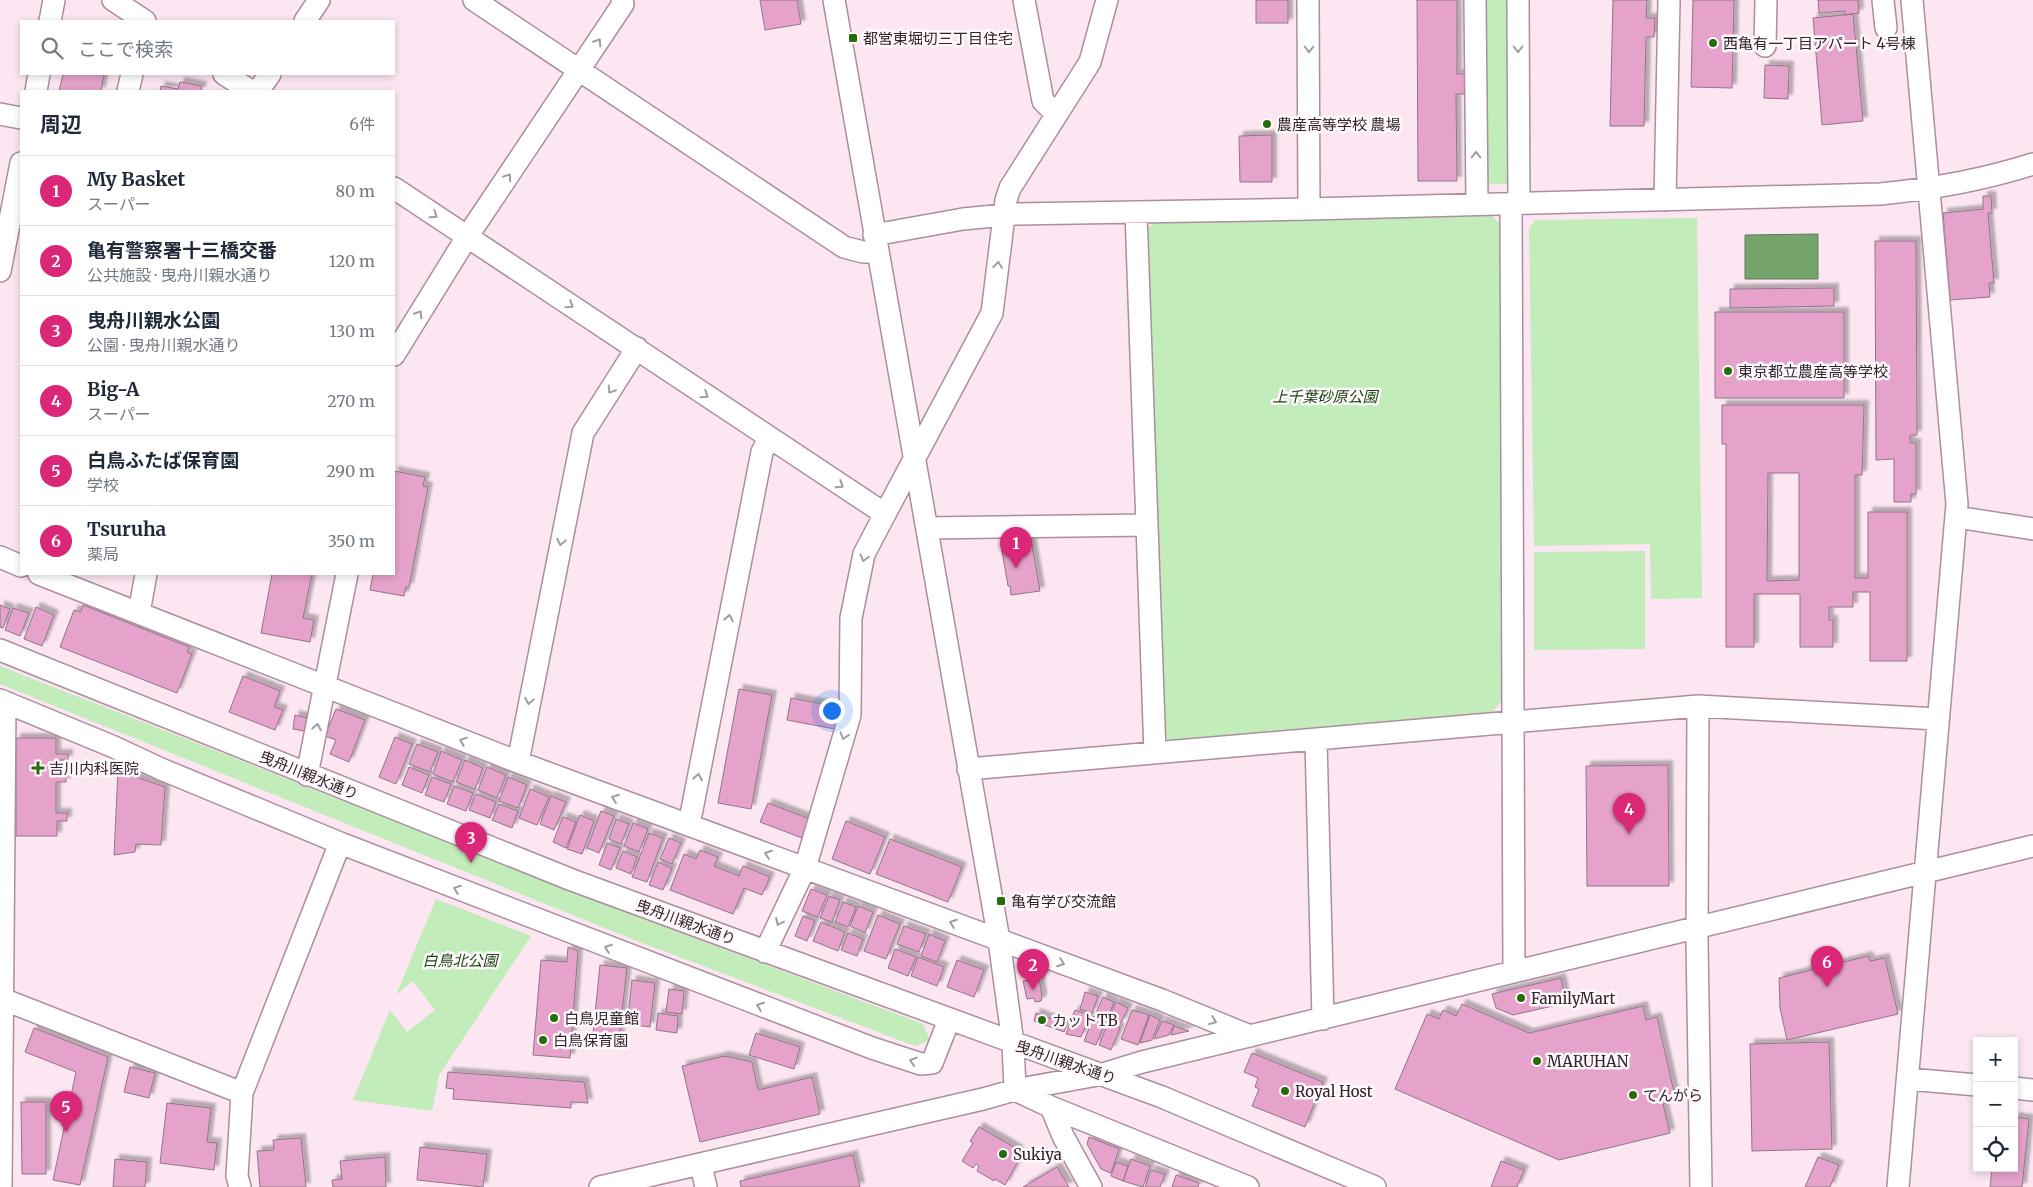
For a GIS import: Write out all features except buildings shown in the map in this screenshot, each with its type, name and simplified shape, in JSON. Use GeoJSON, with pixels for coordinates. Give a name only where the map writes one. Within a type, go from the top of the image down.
{"type":"FeatureCollection","features":[{"type":"Feature","properties":{"kind":"street"},"geometry":{"type":"LineString","coordinates":[[50,20],[54,0]]}},
{"type":"Feature","properties":{"kind":"street"},"geometry":{"type":"LineString","coordinates":[[113,0],[142,20]]}},
{"type":"Feature","properties":{"kind":"street"},"geometry":{"type":"LineString","coordinates":[[305,20],[318,0]]}},
{"type":"Feature","properties":{"kind":"street"},"geometry":{"type":"LineString","coordinates":[[474,0],[844,247],[863,252],[875,244],[963,219],[1004,215],[1880,194],[1930,190],[1973,182],[2033,164]]}},
{"type":"Feature","properties":{"kind":"street"},"geometry":{"type":"LineString","coordinates":[[395,353],[467,237],[623,4],[622,0]]}},
{"type":"Feature","properties":{"kind":"street"},"geometry":{"type":"LineString","coordinates":[[834,0],[875,244],[999,940],[1013,1043],[1015,1090]]}},
{"type":"Feature","properties":{"kind":"street"},"geometry":{"type":"LineString","coordinates":[[1024,0],[1043,101],[1056,114]]}},
{"type":"Feature","properties":{"kind":"street"},"geometry":{"type":"LineString","coordinates":[[765,952],[805,868],[850,716],[851,618],[864,554],[992,313],[1004,215],[1010,188],[1090,62],[1107,0]]}},
{"type":"Feature","properties":{"kind":"street"},"geometry":{"type":"LineString","coordinates":[[1308,0],[1310,209]]}},
{"type":"Feature","properties":{"kind":"street"},"geometry":{"type":"LineString","coordinates":[[1475,0],[1477,204]]}},
{"type":"Feature","properties":{"kind":"street"},"geometry":{"type":"LineString","coordinates":[[1514,971],[1515,203],[1518,0]]}},
{"type":"Feature","properties":{"kind":"street"},"geometry":{"type":"LineString","coordinates":[[1665,200],[1669,0]]}},
{"type":"Feature","properties":{"kind":"street"},"geometry":{"type":"LineString","coordinates":[[1765,46],[1766,0]]}},
{"type":"Feature","properties":{"kind":"street"},"geometry":{"type":"LineString","coordinates":[[1883,0],[1886,28]]}},
{"type":"Feature","properties":{"kind":"street"},"geometry":{"type":"LineString","coordinates":[[1898,1187],[1957,504],[1912,0]]}},
{"type":"Feature","properties":{"kind":"street"},"geometry":{"type":"LineString","coordinates":[[36,90],[39,75]]}},
{"type":"Feature","properties":{"kind":"street"},"geometry":{"type":"LineString","coordinates":[[128,90],[132,75]]}},
{"type":"Feature","properties":{"kind":"street"},"geometry":{"type":"LineString","coordinates":[[226,75],[249,90]]}},
{"type":"Feature","properties":{"kind":"street"},"geometry":{"type":"LineString","coordinates":[[259,90],[269,75]]}},
{"type":"Feature","properties":{"kind":"street"},"geometry":{"type":"LineString","coordinates":[[0,114],[20,118]]}},
{"type":"Feature","properties":{"kind":"street"},"geometry":{"type":"LineString","coordinates":[[0,271],[20,168]]}},
{"type":"Feature","properties":{"kind":"street"},"geometry":{"type":"LineString","coordinates":[[395,189],[885,514]]}},
{"type":"Feature","properties":{"kind":"street"},"geometry":{"type":"LineString","coordinates":[[1136,212],[1155,753]]}},
{"type":"Feature","properties":{"kind":"street"},"geometry":{"type":"LineString","coordinates":[[518,762],[583,433],[637,348]]}},
{"type":"Feature","properties":{"kind":"street"},"geometry":{"type":"LineString","coordinates":[[689,825],[762,452],[769,438]]}},
{"type":"Feature","properties":{"kind":"street"},"geometry":{"type":"LineString","coordinates":[[1956,516],[2033,529]]}},
{"type":"Feature","properties":{"kind":"street"},"geometry":{"type":"LineString","coordinates":[[927,528],[1147,525]]}},
{"type":"Feature","properties":{"kind":"street"},"geometry":{"type":"LineString","coordinates":[[0,557],[20,566]]}},
{"type":"Feature","properties":{"kind":"street"},"geometry":{"type":"LineString","coordinates":[[44,575],[518,762],[1162,1000],[1250,1036]]}},
{"type":"Feature","properties":{"kind":"street"},"geometry":{"type":"LineString","coordinates":[[139,612],[146,575]]}},
{"type":"Feature","properties":{"kind":"street"},"geometry":{"type":"LineString","coordinates":[[307,775],[346,575]]}},
{"type":"Feature","properties":{"kind":"street","name":"曳舟川親水通り"},"geometry":{"type":"LineString","coordinates":[[0,650],[572,880],[1162,1097],[1375,1187]]}},
{"type":"Feature","properties":{"kind":"street"},"geometry":{"type":"LineString","coordinates":[[2,1187],[3,701],[114,747],[161,769],[340,842],[718,990],[872,1048],[921,1064],[932,1062],[949,1020]]}},
{"type":"Feature","properties":{"kind":"street"},"geometry":{"type":"LineString","coordinates":[[968,769],[1698,706],[1938,719]]}},
{"type":"Feature","properties":{"kind":"street"},"geometry":{"type":"LineString","coordinates":[[1698,706],[1697,928],[1701,1187]]}},
{"type":"Feature","properties":{"kind":"street"},"geometry":{"type":"LineString","coordinates":[[1316,740],[1322,1019]]}},
{"type":"Feature","properties":{"kind":"street"},"geometry":{"type":"LineString","coordinates":[[240,1187],[237,1176],[242,1093],[340,842]]}},
{"type":"Feature","properties":{"kind":"street"},"geometry":{"type":"LineString","coordinates":[[600,1187],[1015,1090],[1103,1074],[1142,1062],[2033,846]]}},
{"type":"Feature","properties":{"kind":"street"},"geometry":{"type":"LineString","coordinates":[[1,999],[242,1093]]}},
{"type":"Feature","properties":{"kind":"street"},"geometry":{"type":"LineString","coordinates":[[1908,1078],[1973,1085]]}},
{"type":"Feature","properties":{"kind":"street"},"geometry":{"type":"LineString","coordinates":[[2018,1088],[2033,1090]]}},
{"type":"Feature","properties":{"kind":"street"},"geometry":{"type":"LineString","coordinates":[[1015,1090],[1051,1108],[1248,1187]]}},
{"type":"Feature","properties":{"kind":"street"},"geometry":{"type":"LineString","coordinates":[[1051,1108],[1063,1136],[1091,1187]]}},
{"type":"Feature","properties":{"kind":"street"},"geometry":{"type":"LineString","coordinates":[[700,1164],[706,1187]]}},
{"type":"Feature","properties":{"kind":"green space"},"geometry":{"type":"Polygon","coordinates":[[[1482,0],[1512,0],[1509,184],[1491,184],[1484,180],[1482,0]]]}},
{"type":"Feature","properties":{"kind":"green space","name":"上千葉砂原公園"},"geometry":{"type":"Polygon","coordinates":[[[1492,216],[1500,224],[1501,701],[1492,714],[1170,742],[1163,733],[1143,234],[1153,223],[1492,216]]]}},
{"type":"Feature","properties":{"kind":"green space"},"geometry":{"type":"Polygon","coordinates":[[[1697,218],[1702,598],[1651,599],[1650,544],[1534,546],[1529,228],[1536,220],[1697,218]]]}},
{"type":"Feature","properties":{"kind":"green space"},"geometry":{"type":"Polygon","coordinates":[[[1645,551],[1645,649],[1534,650],[1534,552],[1645,551]]]}},
{"type":"Feature","properties":{"kind":"green space"},"geometry":{"type":"Polygon","coordinates":[[[0,666],[647,920],[923,1024],[930,1040],[915,1046],[637,941],[0,684],[0,666]]]}},
{"type":"Feature","properties":{"kind":"green space","name":"白鳥北公園"},"geometry":{"type":"Polygon","coordinates":[[[436,899],[531,936],[439,1075],[432,1111],[353,1100],[390,1010],[407,1032],[435,1010],[413,981],[396,995],[436,899]]]}},
{"type":"Feature","properties":{"kind":"shaded area"},"geometry":{"type":"Polygon","coordinates":[[[1818,234],[1818,279],[1745,279],[1745,235],[1818,234]]]}},
{"type":"Feature","properties":{"kind":"place","name":"都営東堀切三丁目住宅"},"geometry":{"type":"Point","coordinates":[853,38]}},
{"type":"Feature","properties":{"kind":"place","name":"西亀有一丁目アパート 4号棟"},"geometry":{"type":"Point","coordinates":[1713,43]}},
{"type":"Feature","properties":{"kind":"place","name":"農産高等学校 農場"},"geometry":{"type":"Point","coordinates":[1267,124]}},
{"type":"Feature","properties":{"kind":"place","name":"東京都立農産高等学校"},"geometry":{"type":"Point","coordinates":[1728,371]}},
{"type":"Feature","properties":{"kind":"place","name":"My Basket"},"geometry":{"type":"Point","coordinates":[1016,568]}},
{"type":"Feature","properties":{"kind":"place","name":"吉川内科医院"},"geometry":{"type":"Point","coordinates":[38,768]}},
{"type":"Feature","properties":{"kind":"place","name":"Big-A"},"geometry":{"type":"Point","coordinates":[1629,834]}},
{"type":"Feature","properties":{"kind":"place","name":"曳舟川親水公園"},"geometry":{"type":"Point","coordinates":[471,863]}},
{"type":"Feature","properties":{"kind":"place","name":"亀有学び交流館"},"geometry":{"type":"Point","coordinates":[1001,901]}},
{"type":"Feature","properties":{"kind":"place","name":"Tsuruha"},"geometry":{"type":"Point","coordinates":[1827,987]}},
{"type":"Feature","properties":{"kind":"place","name":"亀有警察署十三橋交番"},"geometry":{"type":"Point","coordinates":[1033,990]}},
{"type":"Feature","properties":{"kind":"place","name":"FamilyMart"},"geometry":{"type":"Point","coordinates":[1521,998]}},
{"type":"Feature","properties":{"kind":"place","name":"白鳥児童館"},"geometry":{"type":"Point","coordinates":[554,1018]}},
{"type":"Feature","properties":{"kind":"place","name":"カットTB"},"geometry":{"type":"Point","coordinates":[1042,1020]}},
{"type":"Feature","properties":{"kind":"place","name":"白鳥保育園"},"geometry":{"type":"Point","coordinates":[543,1040]}},
{"type":"Feature","properties":{"kind":"place","name":"MARUHAN"},"geometry":{"type":"Point","coordinates":[1537,1061]}},
{"type":"Feature","properties":{"kind":"place","name":"Royal Host"},"geometry":{"type":"Point","coordinates":[1285,1091]}},
{"type":"Feature","properties":{"kind":"place","name":"てんがら"},"geometry":{"type":"Point","coordinates":[1633,1095]}},
{"type":"Feature","properties":{"kind":"place","name":"白鳥ふたば保育園"},"geometry":{"type":"Point","coordinates":[66,1132]}},
{"type":"Feature","properties":{"kind":"place","name":"Sukiya"},"geometry":{"type":"Point","coordinates":[1003,1154]}}]}
